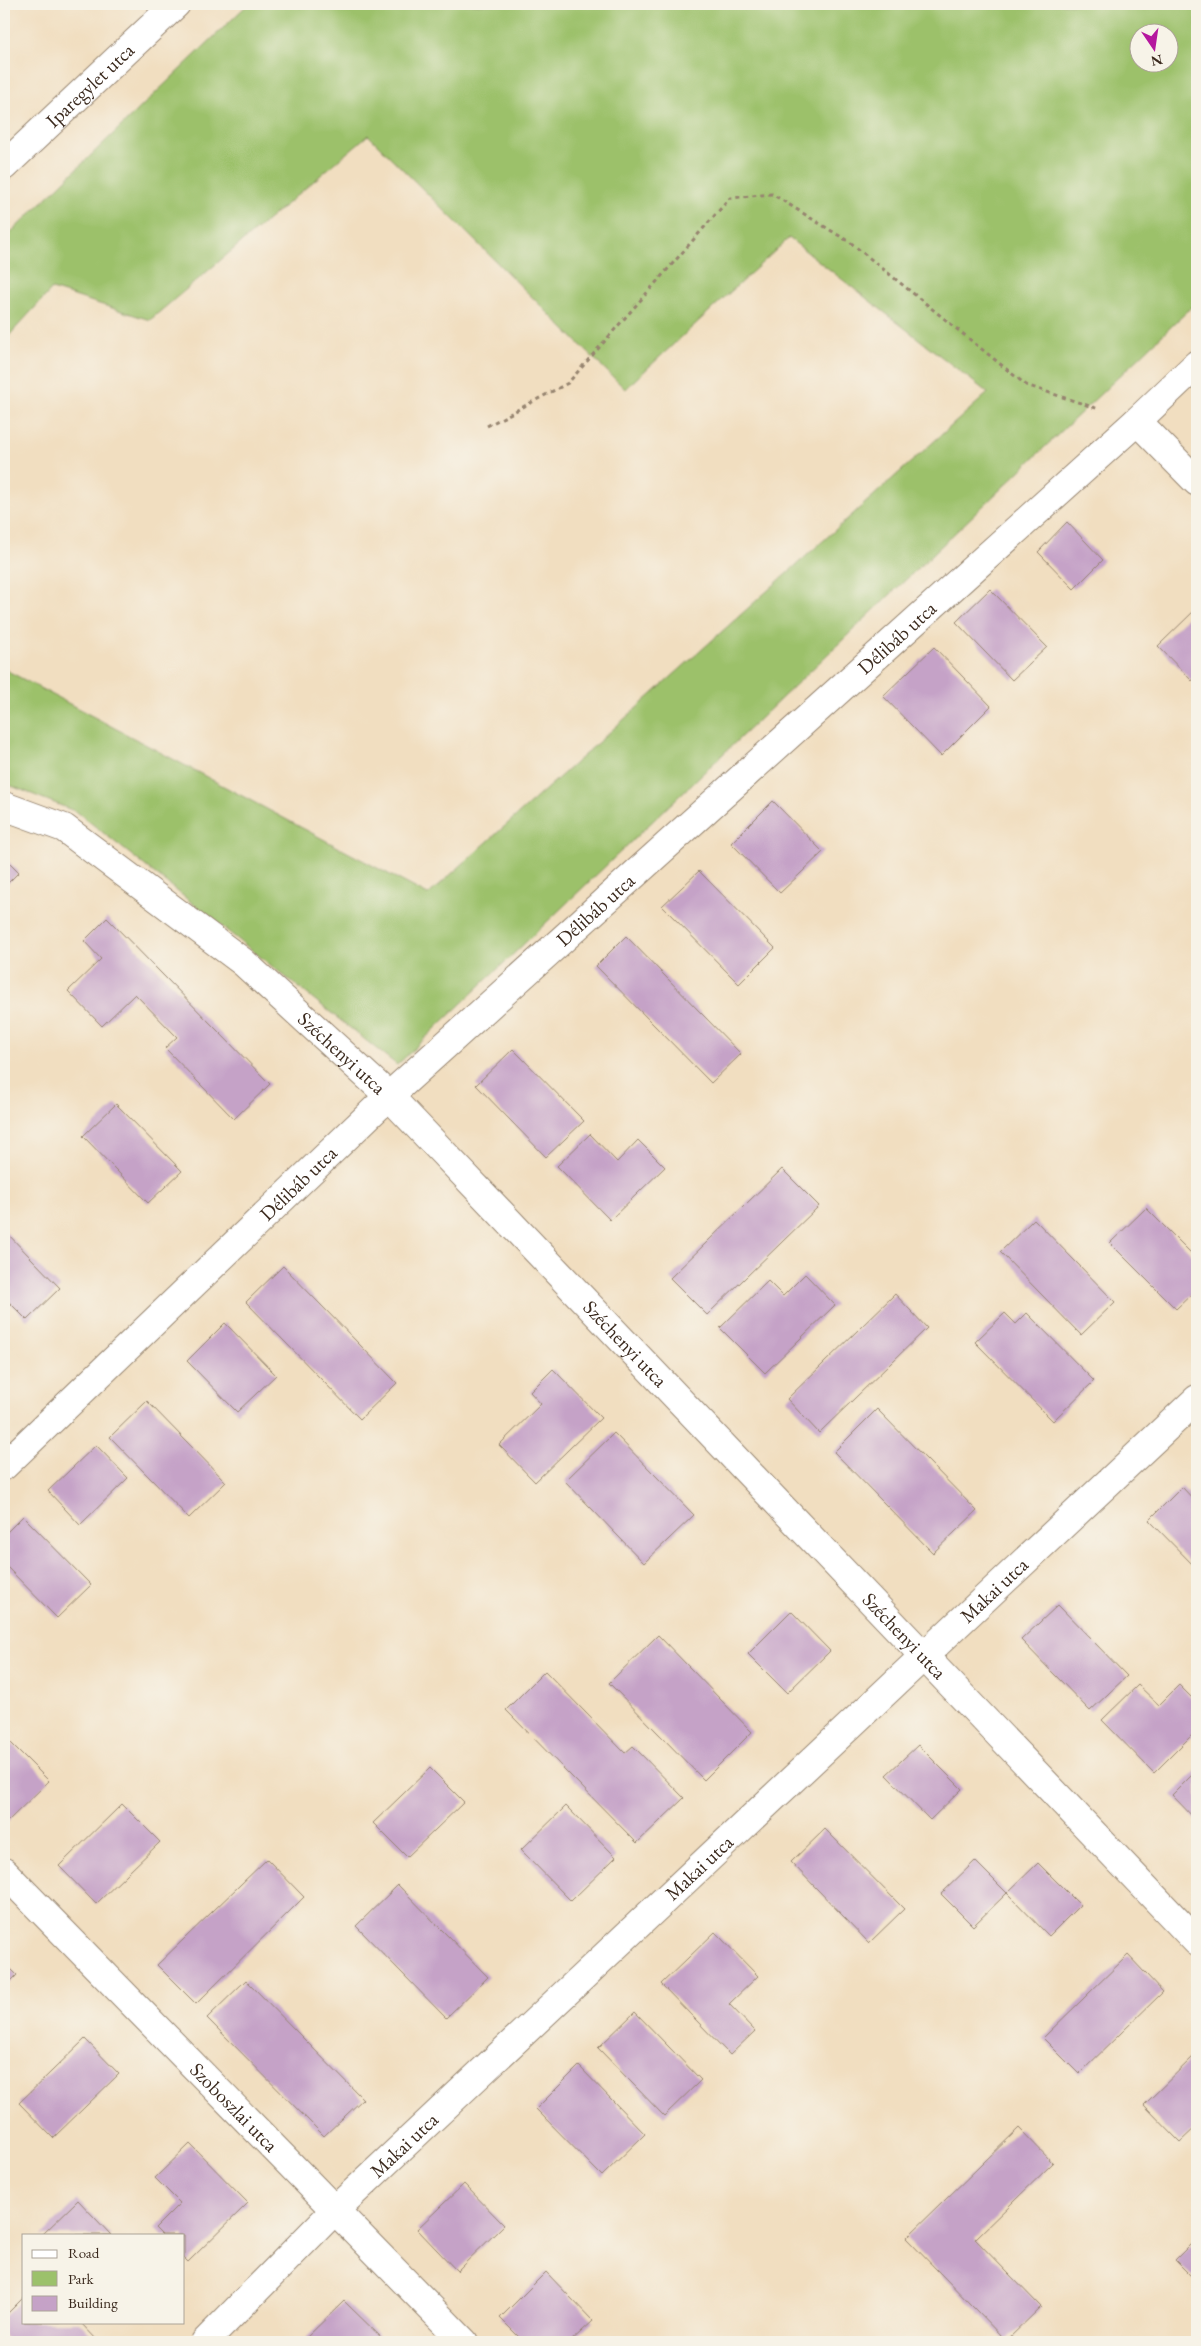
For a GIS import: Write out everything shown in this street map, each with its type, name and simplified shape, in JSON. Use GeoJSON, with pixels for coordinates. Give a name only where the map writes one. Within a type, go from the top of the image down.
{"type":"FeatureCollection","features":[{"type":"Feature","properties":{"kind":"street","name":"Iparegylet utca"},"geometry":{"type":"LineString","coordinates":[[4,166],[176,4]]}},
{"type":"Feature","properties":{"kind":"street","name":"Délibáb utca"},"geometry":{"type":"LineString","coordinates":[[4,1466],[388,1096],[1138,421],[1197,364]]}},
{"type":"Feature","properties":{"kind":"street"},"geometry":{"type":"LineString","coordinates":[[1138,421],[1197,482]]}},
{"type":"Feature","properties":{"kind":"street","name":"Széchenyi utca"},"geometry":{"type":"LineString","coordinates":[[4,806],[64,828],[243,962],[388,1096],[1197,1942]]}},
{"type":"Feature","properties":{"kind":"street","name":"Makai utca"},"geometry":{"type":"LineString","coordinates":[[206,2342],[336,2209],[1197,1399]]}},
{"type":"Feature","properties":{"kind":"street","name":"Szoboszlai utca"},"geometry":{"type":"LineString","coordinates":[[4,1872],[336,2209],[464,2342]]}},
{"type":"Feature","properties":{"kind":"path"},"geometry":{"type":"LineString","coordinates":[[487,426],[568,383],[730,198],[772,194],[851,243],[1026,385],[1138,421]]}},
{"type":"Feature","properties":{"kind":"green space"},"geometry":{"type":"Polygon","coordinates":[[[248,4],[1197,4],[1197,302],[397,1065],[77,812],[4,783],[4,669],[428,895],[988,393],[789,238],[625,389],[368,135],[150,320],[52,289],[4,341],[4,239],[248,4]]]}},
{"type":"Feature","properties":{"kind":"building"},"geometry":{"type":"Polygon","coordinates":[[[1067,522],[1103,560],[1074,589],[1038,552],[1067,522]]]}},
{"type":"Feature","properties":{"kind":"building"},"geometry":{"type":"Polygon","coordinates":[[[990,589],[1047,647],[1012,680],[956,622],[990,589]]]}},
{"type":"Feature","properties":{"kind":"building"},"geometry":{"type":"Polygon","coordinates":[[[1197,608],[1197,675],[1192,681],[1158,646],[1197,608]]]}},
{"type":"Feature","properties":{"kind":"building"},"geometry":{"type":"Polygon","coordinates":[[[934,647],[991,706],[941,756],[883,696],[934,647]]]}},
{"type":"Feature","properties":{"kind":"building"},"geometry":{"type":"Polygon","coordinates":[[[773,801],[823,852],[780,893],[731,843],[773,801]]]}},
{"type":"Feature","properties":{"kind":"building"},"geometry":{"type":"Polygon","coordinates":[[[4,857],[19,872],[4,887],[4,857]]]}},
{"type":"Feature","properties":{"kind":"building"},"geometry":{"type":"Polygon","coordinates":[[[699,871],[775,948],[739,984],[662,906],[699,871]]]}},
{"type":"Feature","properties":{"kind":"building"},"geometry":{"type":"Polygon","coordinates":[[[107,918],[270,1084],[234,1119],[165,1048],[177,1037],[135,994],[102,1026],[68,991],[101,959],[84,941],[107,918]]]}},
{"type":"Feature","properties":{"kind":"building"},"geometry":{"type":"Polygon","coordinates":[[[626,936],[741,1054],[711,1083],[596,966],[626,936]]]}},
{"type":"Feature","properties":{"kind":"building"},"geometry":{"type":"Polygon","coordinates":[[[513,1049],[584,1121],[546,1157],[476,1085],[513,1049]]]}},
{"type":"Feature","properties":{"kind":"building"},"geometry":{"type":"Polygon","coordinates":[[[116,1104],[182,1171],[148,1203],[83,1136],[116,1104]]]}},
{"type":"Feature","properties":{"kind":"building"},"geometry":{"type":"Polygon","coordinates":[[[590,1134],[617,1162],[638,1140],[665,1167],[610,1220],[557,1166],[590,1134]]]}},
{"type":"Feature","properties":{"kind":"building"},"geometry":{"type":"Polygon","coordinates":[[[782,1169],[819,1206],[707,1315],[670,1278],[782,1169]]]}},
{"type":"Feature","properties":{"kind":"building"},"geometry":{"type":"Polygon","coordinates":[[[1146,1208],[1197,1259],[1197,1289],[1176,1309],[1110,1243],[1146,1208]]]}},
{"type":"Feature","properties":{"kind":"building"},"geometry":{"type":"Polygon","coordinates":[[[1034,1219],[1115,1302],[1081,1335],[1000,1252],[1034,1219]]]}},
{"type":"Feature","properties":{"kind":"building"},"geometry":{"type":"Polygon","coordinates":[[[4,1230],[60,1288],[27,1320],[4,1297],[4,1230]]]}},
{"type":"Feature","properties":{"kind":"building"},"geometry":{"type":"Polygon","coordinates":[[[283,1266],[397,1383],[360,1419],[246,1302],[283,1266]]]}},
{"type":"Feature","properties":{"kind":"building"},"geometry":{"type":"Polygon","coordinates":[[[805,1274],[835,1305],[765,1373],[720,1328],[768,1281],[783,1296],[805,1274]]]}},
{"type":"Feature","properties":{"kind":"building"},"geometry":{"type":"Polygon","coordinates":[[[895,1294],[927,1328],[819,1433],[787,1399],[895,1294]]]}},
{"type":"Feature","properties":{"kind":"building"},"geometry":{"type":"Polygon","coordinates":[[[1005,1313],[1016,1324],[1027,1313],[1094,1381],[1053,1421],[975,1342],[1005,1313]]]}},
{"type":"Feature","properties":{"kind":"building"},"geometry":{"type":"Polygon","coordinates":[[[225,1323],[276,1375],[237,1412],[187,1361],[225,1323]]]}},
{"type":"Feature","properties":{"kind":"building"},"geometry":{"type":"Polygon","coordinates":[[[553,1369],[601,1418],[535,1482],[499,1445],[541,1404],[530,1392],[553,1369]]]}},
{"type":"Feature","properties":{"kind":"building"},"geometry":{"type":"Polygon","coordinates":[[[147,1401],[226,1482],[189,1518],[110,1437],[147,1401]]]}},
{"type":"Feature","properties":{"kind":"building"},"geometry":{"type":"Polygon","coordinates":[[[877,1409],[977,1511],[933,1553],[834,1452],[877,1409]]]}},
{"type":"Feature","properties":{"kind":"building"},"geometry":{"type":"Polygon","coordinates":[[[614,1433],[694,1515],[644,1563],[565,1481],[614,1433]]]}},
{"type":"Feature","properties":{"kind":"building"},"geometry":{"type":"Polygon","coordinates":[[[96,1445],[128,1478],[80,1525],[48,1491],[96,1445]]]}},
{"type":"Feature","properties":{"kind":"building"},"geometry":{"type":"Polygon","coordinates":[[[1182,1487],[1197,1503],[1197,1569],[1149,1520],[1182,1487]]]}},
{"type":"Feature","properties":{"kind":"building"},"geometry":{"type":"Polygon","coordinates":[[[23,1516],[91,1585],[57,1618],[4,1564],[4,1535],[23,1516]]]}},
{"type":"Feature","properties":{"kind":"building"},"geometry":{"type":"Polygon","coordinates":[[[1058,1605],[1127,1676],[1090,1711],[1021,1640],[1058,1605]]]}},
{"type":"Feature","properties":{"kind":"building"},"geometry":{"type":"Polygon","coordinates":[[[791,1611],[830,1651],[787,1693],[748,1654],[791,1611]]]}},
{"type":"Feature","properties":{"kind":"building"},"geometry":{"type":"Polygon","coordinates":[[[658,1635],[752,1732],[704,1780],[609,1683],[658,1635]]]}},
{"type":"Feature","properties":{"kind":"building"},"geometry":{"type":"Polygon","coordinates":[[[545,1671],[625,1753],[633,1746],[684,1798],[637,1843],[506,1710],[545,1671]]]}},
{"type":"Feature","properties":{"kind":"building"},"geometry":{"type":"Polygon","coordinates":[[[1138,1685],[1159,1705],[1179,1685],[1197,1703],[1197,1730],[1154,1773],[1102,1720],[1138,1685]]]}},
{"type":"Feature","properties":{"kind":"building"},"geometry":{"type":"Polygon","coordinates":[[[11,1743],[49,1781],[8,1821],[4,1817],[4,1749],[11,1743]]]}},
{"type":"Feature","properties":{"kind":"building"},"geometry":{"type":"Polygon","coordinates":[[[918,1745],[962,1789],[930,1820],[886,1775],[918,1745]]]}},
{"type":"Feature","properties":{"kind":"building"},"geometry":{"type":"Polygon","coordinates":[[[430,1768],[464,1802],[407,1857],[373,1823],[430,1768]]]}},
{"type":"Feature","properties":{"kind":"building"},"geometry":{"type":"Polygon","coordinates":[[[1197,1770],[1197,1821],[1172,1795],[1197,1770]]]}},
{"type":"Feature","properties":{"kind":"building"},"geometry":{"type":"Polygon","coordinates":[[[122,1804],[160,1842],[96,1904],[59,1866],[122,1804]]]}},
{"type":"Feature","properties":{"kind":"building"},"geometry":{"type":"Polygon","coordinates":[[[566,1806],[616,1857],[571,1901],[521,1850],[566,1806]]]}},
{"type":"Feature","properties":{"kind":"building"},"geometry":{"type":"Polygon","coordinates":[[[825,1829],[904,1909],[869,1943],[791,1862],[825,1829]]]}},
{"type":"Feature","properties":{"kind":"building"},"geometry":{"type":"Polygon","coordinates":[[[267,1859],[304,1897],[196,2004],[157,1965],[267,1859]]]}},
{"type":"Feature","properties":{"kind":"building"},"geometry":{"type":"Polygon","coordinates":[[[975,1861],[1007,1893],[973,1926],[941,1894],[975,1861]]]}},
{"type":"Feature","properties":{"kind":"building"},"geometry":{"type":"Polygon","coordinates":[[[1038,1863],[1080,1905],[1049,1936],[1007,1893],[1038,1863]]]}},
{"type":"Feature","properties":{"kind":"building"},"geometry":{"type":"Polygon","coordinates":[[[398,1885],[488,1977],[446,2018],[356,1926],[398,1885]]]}},
{"type":"Feature","properties":{"kind":"building"},"geometry":{"type":"Polygon","coordinates":[[[715,1932],[758,1976],[729,2004],[755,2031],[730,2055],[661,1984],[715,1932]]]}},
{"type":"Feature","properties":{"kind":"building"},"geometry":{"type":"Polygon","coordinates":[[[1128,1955],[1163,1992],[1079,2074],[1043,2038],[1128,1955]]]}},
{"type":"Feature","properties":{"kind":"building"},"geometry":{"type":"Polygon","coordinates":[[[4,1962],[17,1975],[4,1988],[4,1962]]]}},
{"type":"Feature","properties":{"kind":"building"},"geometry":{"type":"Polygon","coordinates":[[[246,1980],[363,2099],[324,2136],[207,2018],[246,1980]]]}},
{"type":"Feature","properties":{"kind":"building"},"geometry":{"type":"Polygon","coordinates":[[[635,2012],[701,2080],[664,2116],[598,2048],[635,2012]]]}},
{"type":"Feature","properties":{"kind":"building"},"geometry":{"type":"Polygon","coordinates":[[[85,2039],[119,2074],[53,2138],[19,2103],[85,2039]]]}},
{"type":"Feature","properties":{"kind":"building"},"geometry":{"type":"Polygon","coordinates":[[[1197,2053],[1197,2126],[1180,2142],[1144,2105],[1197,2053]]]}},
{"type":"Feature","properties":{"kind":"building"},"geometry":{"type":"Polygon","coordinates":[[[579,2066],[645,2134],[602,2176],[536,2109],[579,2066]]]}},
{"type":"Feature","properties":{"kind":"building"},"geometry":{"type":"Polygon","coordinates":[[[1019,2128],[1053,2163],[975,2239],[1041,2307],[1006,2341],[906,2238],[1019,2128]]]}},
{"type":"Feature","properties":{"kind":"building"},"geometry":{"type":"Polygon","coordinates":[[[190,2144],[248,2203],[188,2262],[185,2259],[185,2234],[161,2234],[155,2228],[180,2203],[155,2178],[190,2144]]]}},
{"type":"Feature","properties":{"kind":"building"},"geometry":{"type":"Polygon","coordinates":[[[464,2184],[504,2225],[457,2271],[417,2229],[464,2184]]]}},
{"type":"Feature","properties":{"kind":"building"},"geometry":{"type":"Polygon","coordinates":[[[78,2200],[110,2234],[43,2234],[78,2200]]]}},
{"type":"Feature","properties":{"kind":"building"},"geometry":{"type":"Polygon","coordinates":[[[1197,2238],[1197,2282],[1175,2260],[1197,2238]]]}},
{"type":"Feature","properties":{"kind":"building"},"geometry":{"type":"Polygon","coordinates":[[[546,2272],[593,2321],[570,2342],[524,2342],[500,2318],[546,2272]]]}},
{"type":"Feature","properties":{"kind":"building"},"geometry":{"type":"Polygon","coordinates":[[[22,2299],[22,2324],[82,2324],[99,2342],[11,2342],[4,2335],[4,2317],[22,2299]]]}},
{"type":"Feature","properties":{"kind":"building"},"geometry":{"type":"Polygon","coordinates":[[[344,2301],[386,2342],[302,2342],[344,2301]]]}}]}
